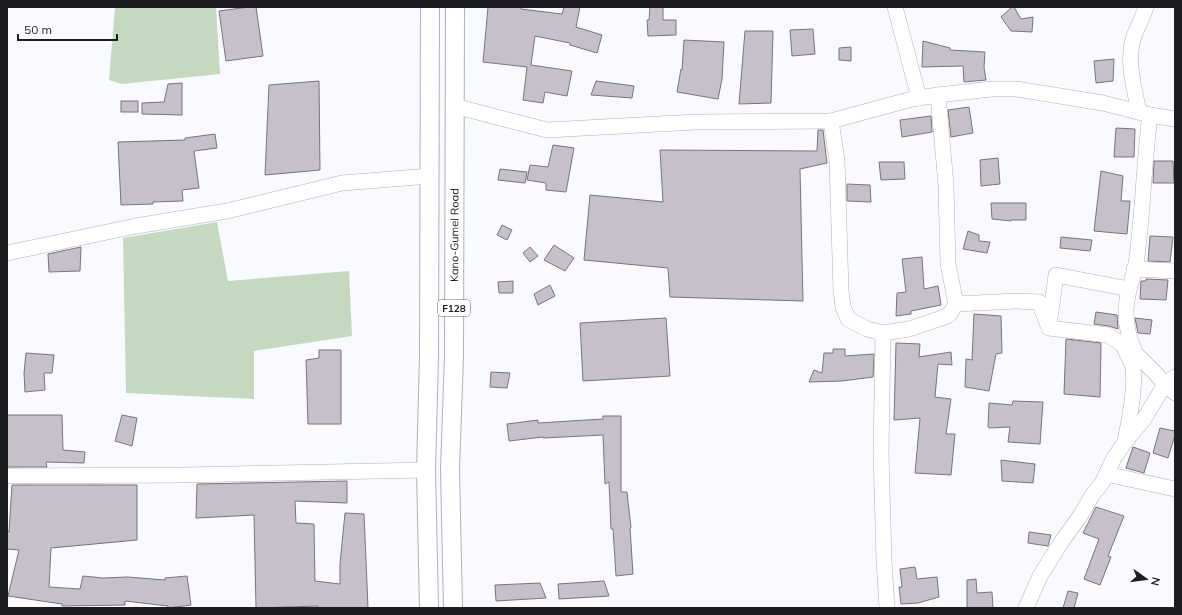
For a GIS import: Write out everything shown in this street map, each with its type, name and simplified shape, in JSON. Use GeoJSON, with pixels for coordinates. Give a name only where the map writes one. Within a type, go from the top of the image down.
{"type":"FeatureCollection","features":[{"type":"Feature","properties":{"kind":"main road","name":"F128"},"geometry":{"type":"LineString","coordinates":[[429,608],[426,470],[429,356],[430,7]]}},
{"type":"Feature","properties":{"kind":"main road","name":"Kano-Gumel Road"},"geometry":{"type":"LineString","coordinates":[[454,608],[450,470],[454,356],[455,7]]}},
{"type":"Feature","properties":{"kind":"street"},"geometry":{"type":"LineString","coordinates":[[896,7],[919,98]]}},
{"type":"Feature","properties":{"kind":"street"},"geometry":{"type":"LineString","coordinates":[[1136,354],[1128,335],[1126,313],[1129,289],[1137,259],[1145,154],[1144,113],[1132,76],[1130,53],[1134,35],[1144,16],[1146,7]]}},
{"type":"Feature","properties":{"kind":"street"},"geometry":{"type":"LineString","coordinates":[[454,106],[548,130],[696,122],[831,121],[938,94],[992,89],[1016,89],[1103,103],[1175,119]]}},
{"type":"Feature","properties":{"kind":"street"},"geometry":{"type":"LineString","coordinates":[[831,121],[837,160],[840,273],[843,307],[848,319],[851,322],[867,329],[883,333],[909,329],[949,315],[956,304],[948,264],[946,185],[938,94]]}},
{"type":"Feature","properties":{"kind":"street"},"geometry":{"type":"LineString","coordinates":[[7,253],[136,226],[227,211],[342,183],[430,176]]}},
{"type":"Feature","properties":{"kind":"street"},"geometry":{"type":"LineString","coordinates":[[1134,269],[1175,271]]}},
{"type":"Feature","properties":{"kind":"street"},"geometry":{"type":"LineString","coordinates":[[1049,328],[1056,275],[1129,289]]}},
{"type":"Feature","properties":{"kind":"street"},"geometry":{"type":"LineString","coordinates":[[956,304],[1010,301],[1039,302],[1049,328]]}},
{"type":"Feature","properties":{"kind":"street"},"geometry":{"type":"LineString","coordinates":[[1026,608],[1040,576],[1093,494],[1102,483],[1114,458],[1125,442],[1172,385],[1156,373],[1136,354],[1108,335],[1049,328]]}},
{"type":"Feature","properties":{"kind":"street"},"geometry":{"type":"LineString","coordinates":[[883,333],[881,453],[887,608]]}},
{"type":"Feature","properties":{"kind":"street"},"geometry":{"type":"LineString","coordinates":[[1122,345],[1132,365],[1133,381],[1131,412],[1125,442]]}},
{"type":"Feature","properties":{"kind":"street"},"geometry":{"type":"LineString","coordinates":[[7,476],[183,475],[426,470]]}},
{"type":"Feature","properties":{"kind":"street"},"geometry":{"type":"LineString","coordinates":[[1106,474],[1175,489]]}},
{"type":"Feature","properties":{"kind":"green space"},"geometry":{"type":"Polygon","coordinates":[[[115,7],[216,7],[220,74],[122,84],[109,80],[115,7]]]}},
{"type":"Feature","properties":{"kind":"green space"},"geometry":{"type":"Polygon","coordinates":[[[217,222],[228,281],[349,271],[352,336],[254,351],[254,399],[126,393],[123,238],[217,222]]]}},
{"type":"Feature","properties":{"kind":"building"},"geometry":{"type":"Polygon","coordinates":[[[256,7],[263,56],[226,61],[219,11],[256,7]]]}},
{"type":"Feature","properties":{"kind":"building"},"geometry":{"type":"Polygon","coordinates":[[[488,7],[521,7],[521,9],[562,14],[564,7],[580,7],[576,27],[602,35],[597,53],[570,45],[570,43],[535,36],[531,65],[572,71],[567,96],[545,92],[543,103],[523,100],[527,67],[483,62],[488,7]]]}},
{"type":"Feature","properties":{"kind":"building"},"geometry":{"type":"Polygon","coordinates":[[[650,7],[663,7],[663,20],[676,20],[676,35],[648,36],[647,20],[649,20],[650,7]]]}},
{"type":"Feature","properties":{"kind":"building"},"geometry":{"type":"Polygon","coordinates":[[[1012,7],[1014,7],[1021,19],[1033,17],[1032,32],[1011,31],[1001,17],[1012,7]]]}},
{"type":"Feature","properties":{"kind":"building"},"geometry":{"type":"Polygon","coordinates":[[[813,29],[815,54],[792,56],[790,30],[813,29]]]}},
{"type":"Feature","properties":{"kind":"building"},"geometry":{"type":"Polygon","coordinates":[[[745,31],[773,31],[771,103],[739,104],[745,31]]]}},
{"type":"Feature","properties":{"kind":"building"},"geometry":{"type":"Polygon","coordinates":[[[684,40],[724,42],[722,79],[718,99],[677,92],[681,69],[682,70],[684,40]]]}},
{"type":"Feature","properties":{"kind":"building"},"geometry":{"type":"Polygon","coordinates":[[[923,41],[950,48],[950,50],[985,52],[984,67],[986,80],[964,82],[963,66],[922,67],[923,41]]]}},
{"type":"Feature","properties":{"kind":"building"},"geometry":{"type":"Polygon","coordinates":[[[851,47],[851,61],[839,60],[839,48],[851,47]]]}},
{"type":"Feature","properties":{"kind":"building"},"geometry":{"type":"Polygon","coordinates":[[[1114,59],[1113,81],[1096,83],[1094,61],[1114,59]]]}},
{"type":"Feature","properties":{"kind":"building"},"geometry":{"type":"Polygon","coordinates":[[[319,81],[320,170],[265,175],[269,85],[319,81]]]}},
{"type":"Feature","properties":{"kind":"building"},"geometry":{"type":"Polygon","coordinates":[[[596,81],[634,86],[632,98],[591,95],[596,81]]]}},
{"type":"Feature","properties":{"kind":"building"},"geometry":{"type":"Polygon","coordinates":[[[182,83],[182,115],[142,114],[142,103],[164,102],[168,84],[182,83]]]}},
{"type":"Feature","properties":{"kind":"building"},"geometry":{"type":"Polygon","coordinates":[[[121,101],[138,101],[138,112],[121,112],[121,101]]]}},
{"type":"Feature","properties":{"kind":"building"},"geometry":{"type":"Polygon","coordinates":[[[969,107],[973,133],[951,137],[948,110],[969,107]]]}},
{"type":"Feature","properties":{"kind":"building"},"geometry":{"type":"Polygon","coordinates":[[[931,116],[932,132],[902,137],[900,120],[931,116]]]}},
{"type":"Feature","properties":{"kind":"building"},"geometry":{"type":"Polygon","coordinates":[[[1116,128],[1135,129],[1134,157],[1114,157],[1116,128]]]}},
{"type":"Feature","properties":{"kind":"building"},"geometry":{"type":"Polygon","coordinates":[[[818,130],[823,130],[827,163],[800,169],[803,301],[670,297],[668,268],[584,260],[590,195],[663,202],[660,150],[817,151],[818,130]]]}},
{"type":"Feature","properties":{"kind":"building"},"geometry":{"type":"Polygon","coordinates":[[[215,134],[217,148],[194,151],[199,188],[182,190],[183,201],[121,205],[118,142],[185,140],[185,138],[215,134]]]}},
{"type":"Feature","properties":{"kind":"building"},"geometry":{"type":"Polygon","coordinates":[[[553,145],[574,148],[566,192],[546,190],[546,183],[527,180],[530,165],[548,167],[553,145]]]}},
{"type":"Feature","properties":{"kind":"building"},"geometry":{"type":"Polygon","coordinates":[[[998,158],[1000,184],[981,186],[980,160],[998,158]]]}},
{"type":"Feature","properties":{"kind":"building"},"geometry":{"type":"Polygon","coordinates":[[[1154,161],[1173,161],[1174,183],[1153,183],[1154,161]]]}},
{"type":"Feature","properties":{"kind":"building"},"geometry":{"type":"Polygon","coordinates":[[[879,162],[904,162],[905,179],[881,180],[879,162]]]}},
{"type":"Feature","properties":{"kind":"building"},"geometry":{"type":"Polygon","coordinates":[[[500,169],[527,172],[525,183],[498,180],[500,169]]]}},
{"type":"Feature","properties":{"kind":"building"},"geometry":{"type":"Polygon","coordinates":[[[1101,171],[1123,176],[1121,201],[1130,201],[1127,234],[1094,231],[1101,171]]]}},
{"type":"Feature","properties":{"kind":"building"},"geometry":{"type":"Polygon","coordinates":[[[847,184],[870,185],[871,202],[847,201],[847,184]]]}},
{"type":"Feature","properties":{"kind":"building"},"geometry":{"type":"Polygon","coordinates":[[[991,203],[1026,203],[1026,220],[1011,221],[992,219],[991,203]]]}},
{"type":"Feature","properties":{"kind":"building"},"geometry":{"type":"Polygon","coordinates":[[[502,225],[512,230],[507,240],[497,235],[502,225]]]}},
{"type":"Feature","properties":{"kind":"building"},"geometry":{"type":"Polygon","coordinates":[[[968,231],[979,235],[979,241],[990,242],[987,253],[963,249],[968,231]]]}},
{"type":"Feature","properties":{"kind":"building"},"geometry":{"type":"Polygon","coordinates":[[[1150,236],[1173,237],[1170,262],[1148,261],[1150,236]]]}},
{"type":"Feature","properties":{"kind":"building"},"geometry":{"type":"Polygon","coordinates":[[[1061,237],[1092,240],[1090,251],[1060,248],[1061,237]]]}},
{"type":"Feature","properties":{"kind":"building"},"geometry":{"type":"Polygon","coordinates":[[[554,245],[574,258],[565,271],[544,260],[554,245]]]}},
{"type":"Feature","properties":{"kind":"building"},"geometry":{"type":"Polygon","coordinates":[[[81,247],[80,271],[49,272],[48,254],[81,247]]]}},
{"type":"Feature","properties":{"kind":"building"},"geometry":{"type":"Polygon","coordinates":[[[530,247],[538,256],[530,262],[523,253],[530,247]]]}},
{"type":"Feature","properties":{"kind":"building"},"geometry":{"type":"Polygon","coordinates":[[[922,257],[924,289],[938,286],[941,305],[911,311],[911,314],[896,316],[897,293],[906,292],[902,259],[922,257]]]}},
{"type":"Feature","properties":{"kind":"building"},"geometry":{"type":"Polygon","coordinates":[[[1146,279],[1168,280],[1166,300],[1140,299],[1141,281],[1146,281],[1146,279]]]}},
{"type":"Feature","properties":{"kind":"building"},"geometry":{"type":"Polygon","coordinates":[[[513,281],[513,293],[499,293],[498,282],[513,281]]]}},
{"type":"Feature","properties":{"kind":"building"},"geometry":{"type":"Polygon","coordinates":[[[550,285],[555,296],[538,305],[534,294],[550,285]]]}},
{"type":"Feature","properties":{"kind":"building"},"geometry":{"type":"Polygon","coordinates":[[[1096,312],[1117,315],[1118,329],[1094,324],[1096,312]]]}},
{"type":"Feature","properties":{"kind":"building"},"geometry":{"type":"Polygon","coordinates":[[[974,314],[1001,316],[1002,353],[996,354],[989,391],[965,387],[966,359],[972,360],[974,314]]]}},
{"type":"Feature","properties":{"kind":"building"},"geometry":{"type":"Polygon","coordinates":[[[666,318],[670,376],[583,381],[580,323],[666,318]]]}},
{"type":"Feature","properties":{"kind":"building"},"geometry":{"type":"Polygon","coordinates":[[[1135,318],[1152,320],[1150,334],[1138,333],[1135,318]]]}},
{"type":"Feature","properties":{"kind":"building"},"geometry":{"type":"Polygon","coordinates":[[[1066,339],[1101,343],[1100,397],[1064,394],[1066,339]]]}},
{"type":"Feature","properties":{"kind":"building"},"geometry":{"type":"Polygon","coordinates":[[[896,343],[920,344],[919,357],[951,352],[952,365],[938,364],[935,397],[951,399],[946,434],[955,434],[951,475],[915,473],[920,418],[894,420],[896,343]]]}},
{"type":"Feature","properties":{"kind":"building"},"geometry":{"type":"Polygon","coordinates":[[[833,349],[845,349],[845,356],[874,354],[873,377],[842,381],[809,382],[814,370],[822,373],[824,353],[833,353],[833,349]]]}},
{"type":"Feature","properties":{"kind":"building"},"geometry":{"type":"Polygon","coordinates":[[[319,350],[341,350],[341,424],[308,424],[306,360],[319,358],[319,350]]]}},
{"type":"Feature","properties":{"kind":"building"},"geometry":{"type":"Polygon","coordinates":[[[26,353],[54,355],[52,373],[44,373],[45,390],[25,392],[24,373],[26,353]]]}},
{"type":"Feature","properties":{"kind":"building"},"geometry":{"type":"Polygon","coordinates":[[[491,372],[510,373],[507,388],[490,387],[491,372]]]}},
{"type":"Feature","properties":{"kind":"building"},"geometry":{"type":"Polygon","coordinates":[[[1013,401],[1043,402],[1040,444],[1008,442],[1010,427],[988,427],[989,403],[1012,405],[1013,401]]]}},
{"type":"Feature","properties":{"kind":"building"},"geometry":{"type":"Polygon","coordinates":[[[7,415],[62,415],[63,450],[85,452],[84,463],[46,462],[47,467],[7,467],[7,415]]]}},
{"type":"Feature","properties":{"kind":"building"},"geometry":{"type":"Polygon","coordinates":[[[122,415],[137,418],[132,446],[115,441],[122,415]]]}},
{"type":"Feature","properties":{"kind":"building"},"geometry":{"type":"Polygon","coordinates":[[[603,416],[621,416],[621,492],[627,492],[631,528],[633,574],[616,576],[613,529],[611,529],[609,482],[605,484],[603,435],[543,437],[509,441],[507,424],[538,420],[538,423],[603,419],[603,416]]]}},
{"type":"Feature","properties":{"kind":"building"},"geometry":{"type":"Polygon","coordinates":[[[1160,428],[1175,431],[1168,458],[1153,453],[1160,428]]]}},
{"type":"Feature","properties":{"kind":"building"},"geometry":{"type":"Polygon","coordinates":[[[1133,447],[1150,453],[1144,473],[1126,468],[1133,447]]]}},
{"type":"Feature","properties":{"kind":"building"},"geometry":{"type":"Polygon","coordinates":[[[1001,460],[1035,464],[1033,483],[1002,481],[1001,460]]]}},
{"type":"Feature","properties":{"kind":"building"},"geometry":{"type":"Polygon","coordinates":[[[347,481],[347,503],[295,501],[296,523],[314,524],[315,581],[340,584],[340,564],[345,513],[364,514],[368,608],[317,608],[318,606],[256,608],[254,515],[196,518],[197,484],[347,481]]]}},
{"type":"Feature","properties":{"kind":"building"},"geometry":{"type":"Polygon","coordinates":[[[12,485],[137,485],[137,540],[51,548],[49,587],[80,589],[83,576],[165,580],[165,578],[187,576],[191,605],[168,608],[168,606],[125,601],[125,605],[62,606],[62,604],[8,596],[19,550],[7,549],[7,531],[9,532],[12,485]]]}},
{"type":"Feature","properties":{"kind":"building"},"geometry":{"type":"Polygon","coordinates":[[[1096,507],[1124,516],[1108,556],[1111,557],[1100,585],[1084,579],[1099,539],[1083,533],[1096,507]]]}},
{"type":"Feature","properties":{"kind":"building"},"geometry":{"type":"Polygon","coordinates":[[[1029,532],[1051,535],[1048,546],[1028,543],[1029,532]]]}},
{"type":"Feature","properties":{"kind":"building"},"geometry":{"type":"Polygon","coordinates":[[[915,567],[917,579],[937,577],[939,597],[918,603],[901,604],[899,587],[902,587],[900,569],[915,567]]]}},
{"type":"Feature","properties":{"kind":"building"},"geometry":{"type":"Polygon","coordinates":[[[976,579],[977,593],[992,592],[993,608],[967,608],[967,580],[976,579]]]}},
{"type":"Feature","properties":{"kind":"building"},"geometry":{"type":"Polygon","coordinates":[[[604,581],[609,596],[559,599],[558,584],[604,581]]]}},
{"type":"Feature","properties":{"kind":"building"},"geometry":{"type":"Polygon","coordinates":[[[540,583],[546,598],[496,601],[495,585],[540,583]]]}},
{"type":"Feature","properties":{"kind":"building"},"geometry":{"type":"Polygon","coordinates":[[[1068,591],[1078,593],[1074,608],[1063,608],[1068,591]]]}}]}
